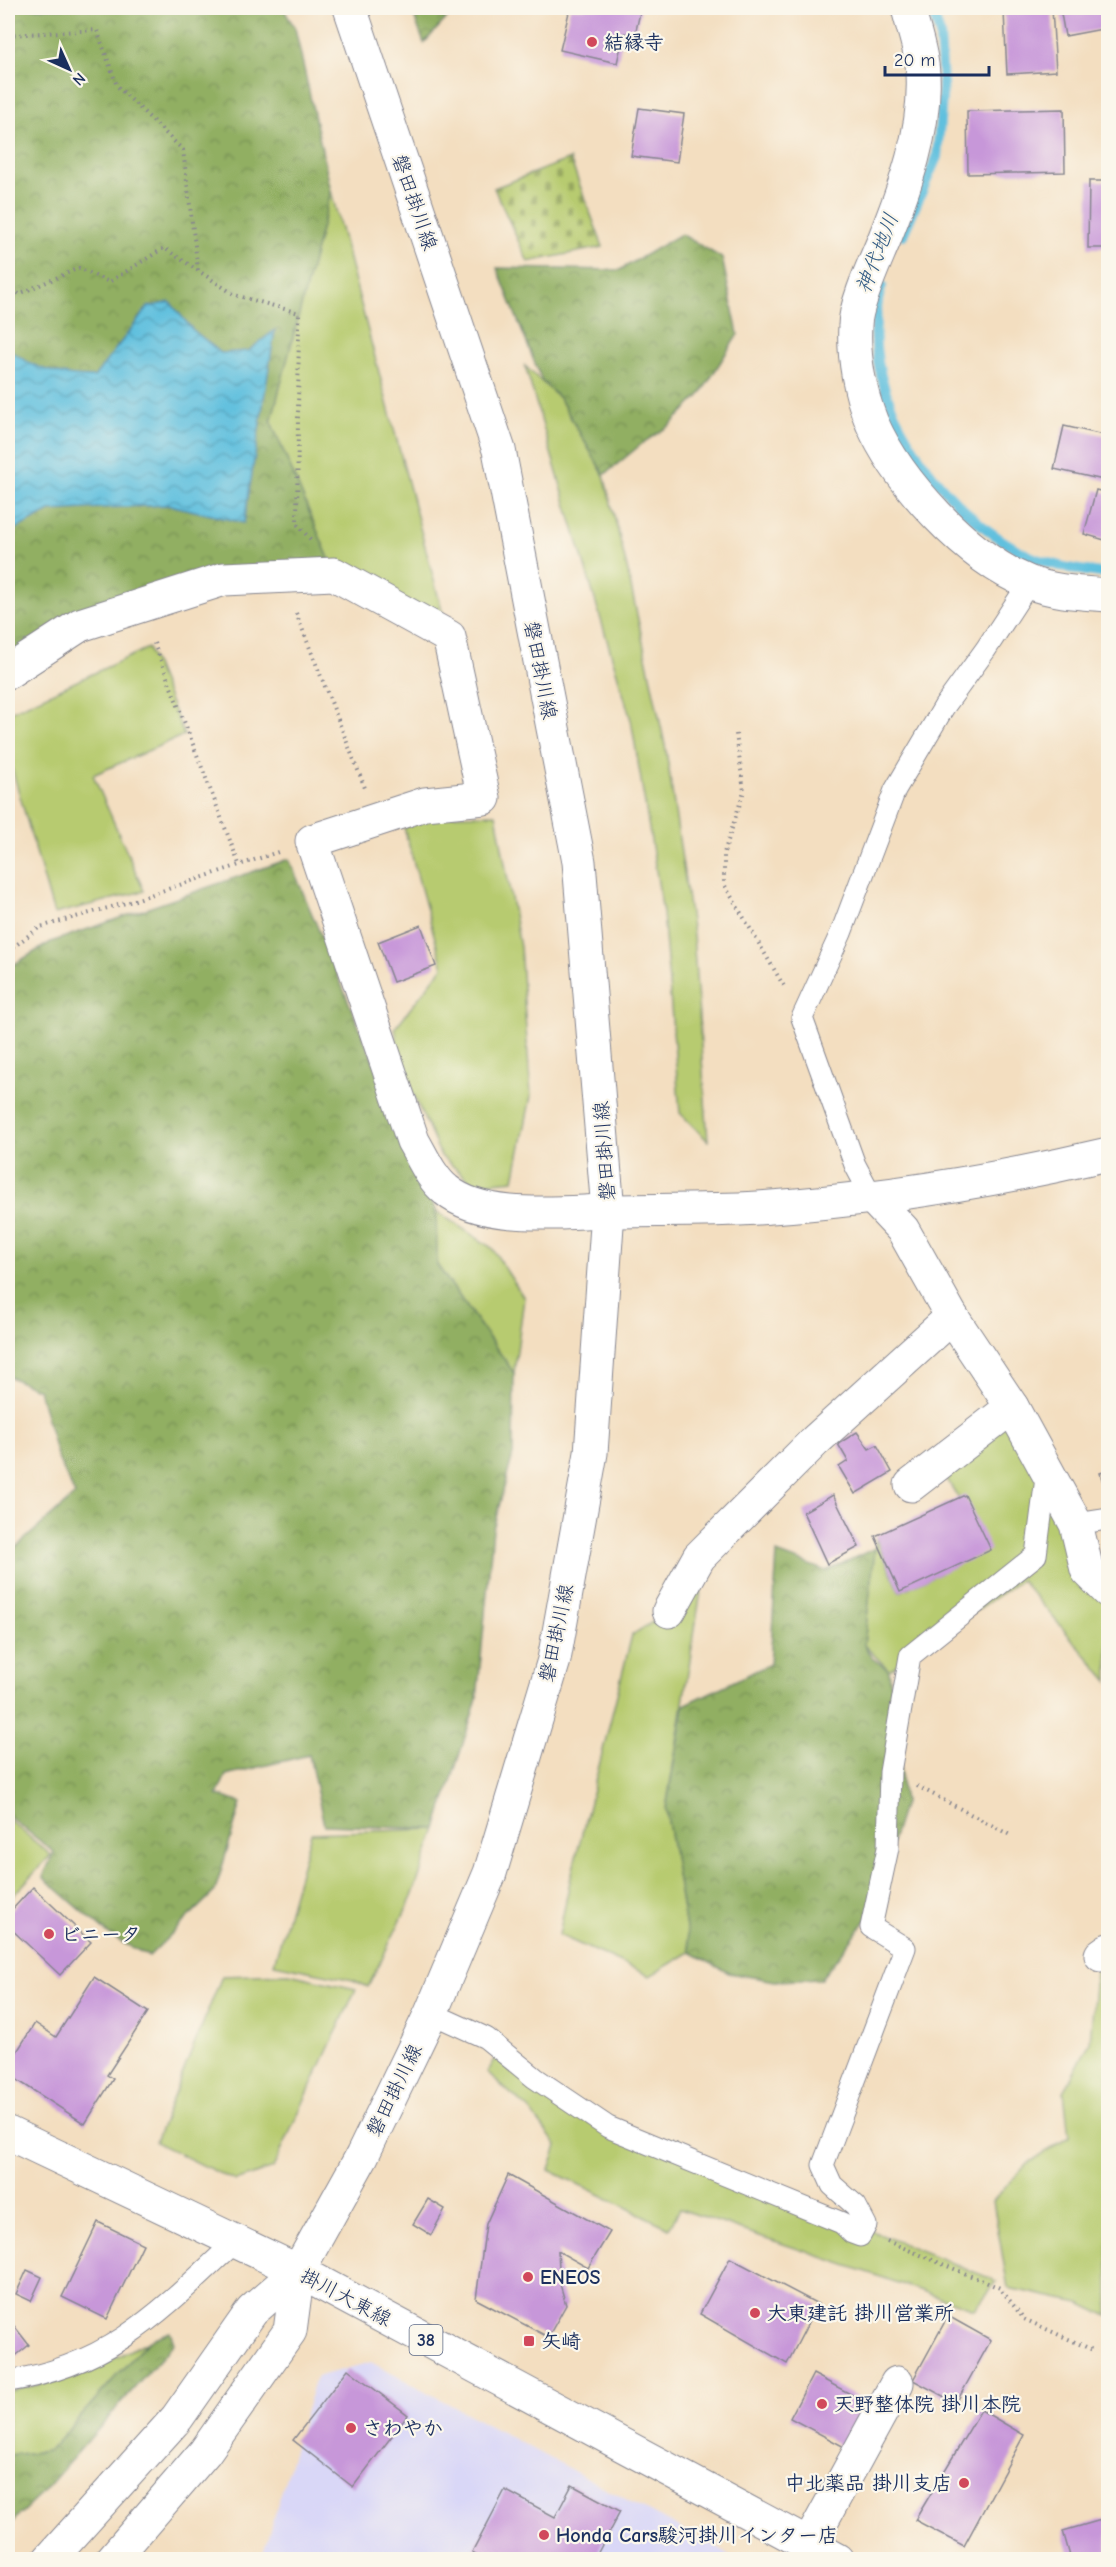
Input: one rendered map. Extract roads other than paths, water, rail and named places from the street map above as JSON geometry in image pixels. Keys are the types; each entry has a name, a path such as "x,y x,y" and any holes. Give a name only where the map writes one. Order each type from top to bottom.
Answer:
{"street":[{"name":"磐田掛川線","path":"298,2271 363,2156 431,2013 490,1873 554,1660 591,1453 608,1211 579,862 498,450 350,8"},
{"path":"908,8 923,72 922,121 902,194 854,323 857,370 872,423 904,478 987,561 1029,583 1069,592 1108,595"},
{"path":"8,672 80,625 224,579 334,574 449,638 484,798 425,804 312,841 413,1141 435,1179 447,1192 465,1201 505,1211 757,1208 872,1197 1054,1167 1108,1154"},
{"path":"872,1197 903,1230 952,1317 1012,1407 1077,1524 1088,1570 1108,1591"},
{"path":"669,1611 699,1557 815,1441 952,1317"},
{"path":"911,1485 1012,1407"},
{"name":"掛川大東線","path":"8,2133 298,2271 837,2559"},
{"path":"49,2559 177,2418 252,2311 298,2271"},
{"path":"112,2559 205,2452 290,2331 298,2271"},
{"path":"809,2544 897,2383"}],"lane":[{"path":"872,1197 855,1165 802,1017 841,933 895,790 944,707 986,649 1029,583"},
{"path":"431,2013 486,2038 535,2078 608,2127 842,2223 852,2233 860,2236 866,2225 856,2206 832,2186 823,2165 905,1948 871,1926 888,1848 890,1772 910,1656 1036,1555 1047,1470"},
{"path":"1077,1524 1108,1519"},
{"path":"8,2381 36,2377 92,2358 151,2320 236,2241"}],"water":[{"path":"170,302 192,329 221,353 248,351 275,330 244,523 170,505 50,511 8,533 8,348 27,361 48,370 94,377 148,307"}],"waterway":[{"name":"神代地川","path":"903,235 937,157 943,85 940,34 931,8"},
{"name":"神代地川","path":"882,286 878,299 876,322 877,356 886,392 901,426 921,460 945,491 973,518 1002,540 1032,557 1079,570 1108,574"}],"place":[{"name":"結縁寺","path":"592,42"},
{"name":"ビニータ","path":"49,1934"},
{"name":"ENEOS","path":"528,2277"},
{"name":"大東建託 掛川営業所","path":"755,2313"},
{"name":"矢崎","path":"529,2341"},
{"name":"天野整体院 掛川本院","path":"822,2404"},
{"name":"さわやか","path":"351,2428"},
{"name":"中北薬品 掛川支店","path":"964,2483"},
{"name":"Honda Cars駿河掛川インター店","path":"544,2535"}]}
